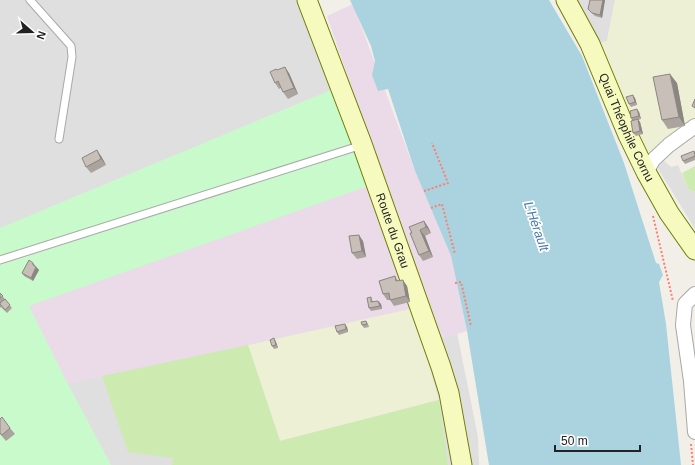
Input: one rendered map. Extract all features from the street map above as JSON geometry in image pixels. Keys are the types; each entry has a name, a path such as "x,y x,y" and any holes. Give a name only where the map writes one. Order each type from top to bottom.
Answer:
{"street":[{"name":"Route du Grau","path":"308,0 362,144 441,367 449,393 462,465"},
{"name":"Quai Théophile Cornu","path":"566,0 590,44 628,135 646,172 669,213 695,250"},
{"path":"646,172 653,160 669,145 695,126"},
{"path":"695,294 685,304 683,325 691,381 695,432"}],"lane":[{"path":"30,0 71,46 72,57 59,139"},
{"path":"0,260 362,144"}],"path":[{"path":"424,191 448,183 432,143"},
{"path":"431,208 442,204 456,254"},
{"path":"455,283 461,282 470,326"}],"shaded area":[{"path":"0,0 296,0 349,137 390,237 445,273 478,437 479,465 0,465"},
{"path":"575,0 615,0 607,41 600,43"},
{"path":"353,4 415,171 451,256 467,331 423,344 410,309 68,384 29,306 368,186 382,177 327,16"},
{"path":"664,161 671,167 678,165 688,189 695,192 695,229 657,167"}],"green space":[{"path":"615,0 695,0 695,121 663,139 651,155 637,136 600,43 607,41"},
{"path":"331,90 368,186 29,306 111,465 0,465 0,228"},
{"path":"695,166 695,192 688,189 682,173"},
{"path":"410,309 423,344 439,400 280,441 248,345"},
{"path":"248,345 280,441 439,400 448,465 172,465 173,458 128,452 102,376"}],"water":[{"name":"L'Hérault","path":"350,0 549,0 582,56 624,163 656,263 659,264 663,275 659,282 666,324 681,465 489,465 467,331 451,256 415,171 388,89 378,91 372,75 375,61 371,46"}],"building":[{"path":"590,0 603,0 600,15 592,13 588,9"},
{"path":"285,67 294,88 283,92 278,81 275,83 270,72"},
{"path":"670,74 679,117 662,120 653,77"},
{"path":"633,95 635,102 629,104 626,97"},
{"path":"695,99 695,108 692,106"},
{"path":"637,109 639,116 631,118 630,111"},
{"path":"638,119 640,131 633,133 631,121"},
{"path":"97,150 101,159 86,167 82,158"},
{"path":"694,151 695,156 683,161 681,156"},
{"path":"424,221 426,227 420,230 429,251 419,255 409,227"},
{"path":"359,235 362,251 352,253 349,236"},
{"path":"29,260 36,267 31,278 22,273"},
{"path":"395,276 396,281 403,280 406,296 390,300 389,293 383,294 379,281"},
{"path":"371,297 371,302 378,301 380,306 369,308 367,298"},
{"path":"5,299 10,305 5,310 0,303"},
{"path":"366,321 367,324 362,325 361,322"},
{"path":"345,324 346,329 337,332 335,326"},
{"path":"274,338 276,345 272,346 270,340"},
{"path":"2,417 10,428 2,435 0,433 0,419"}]}
